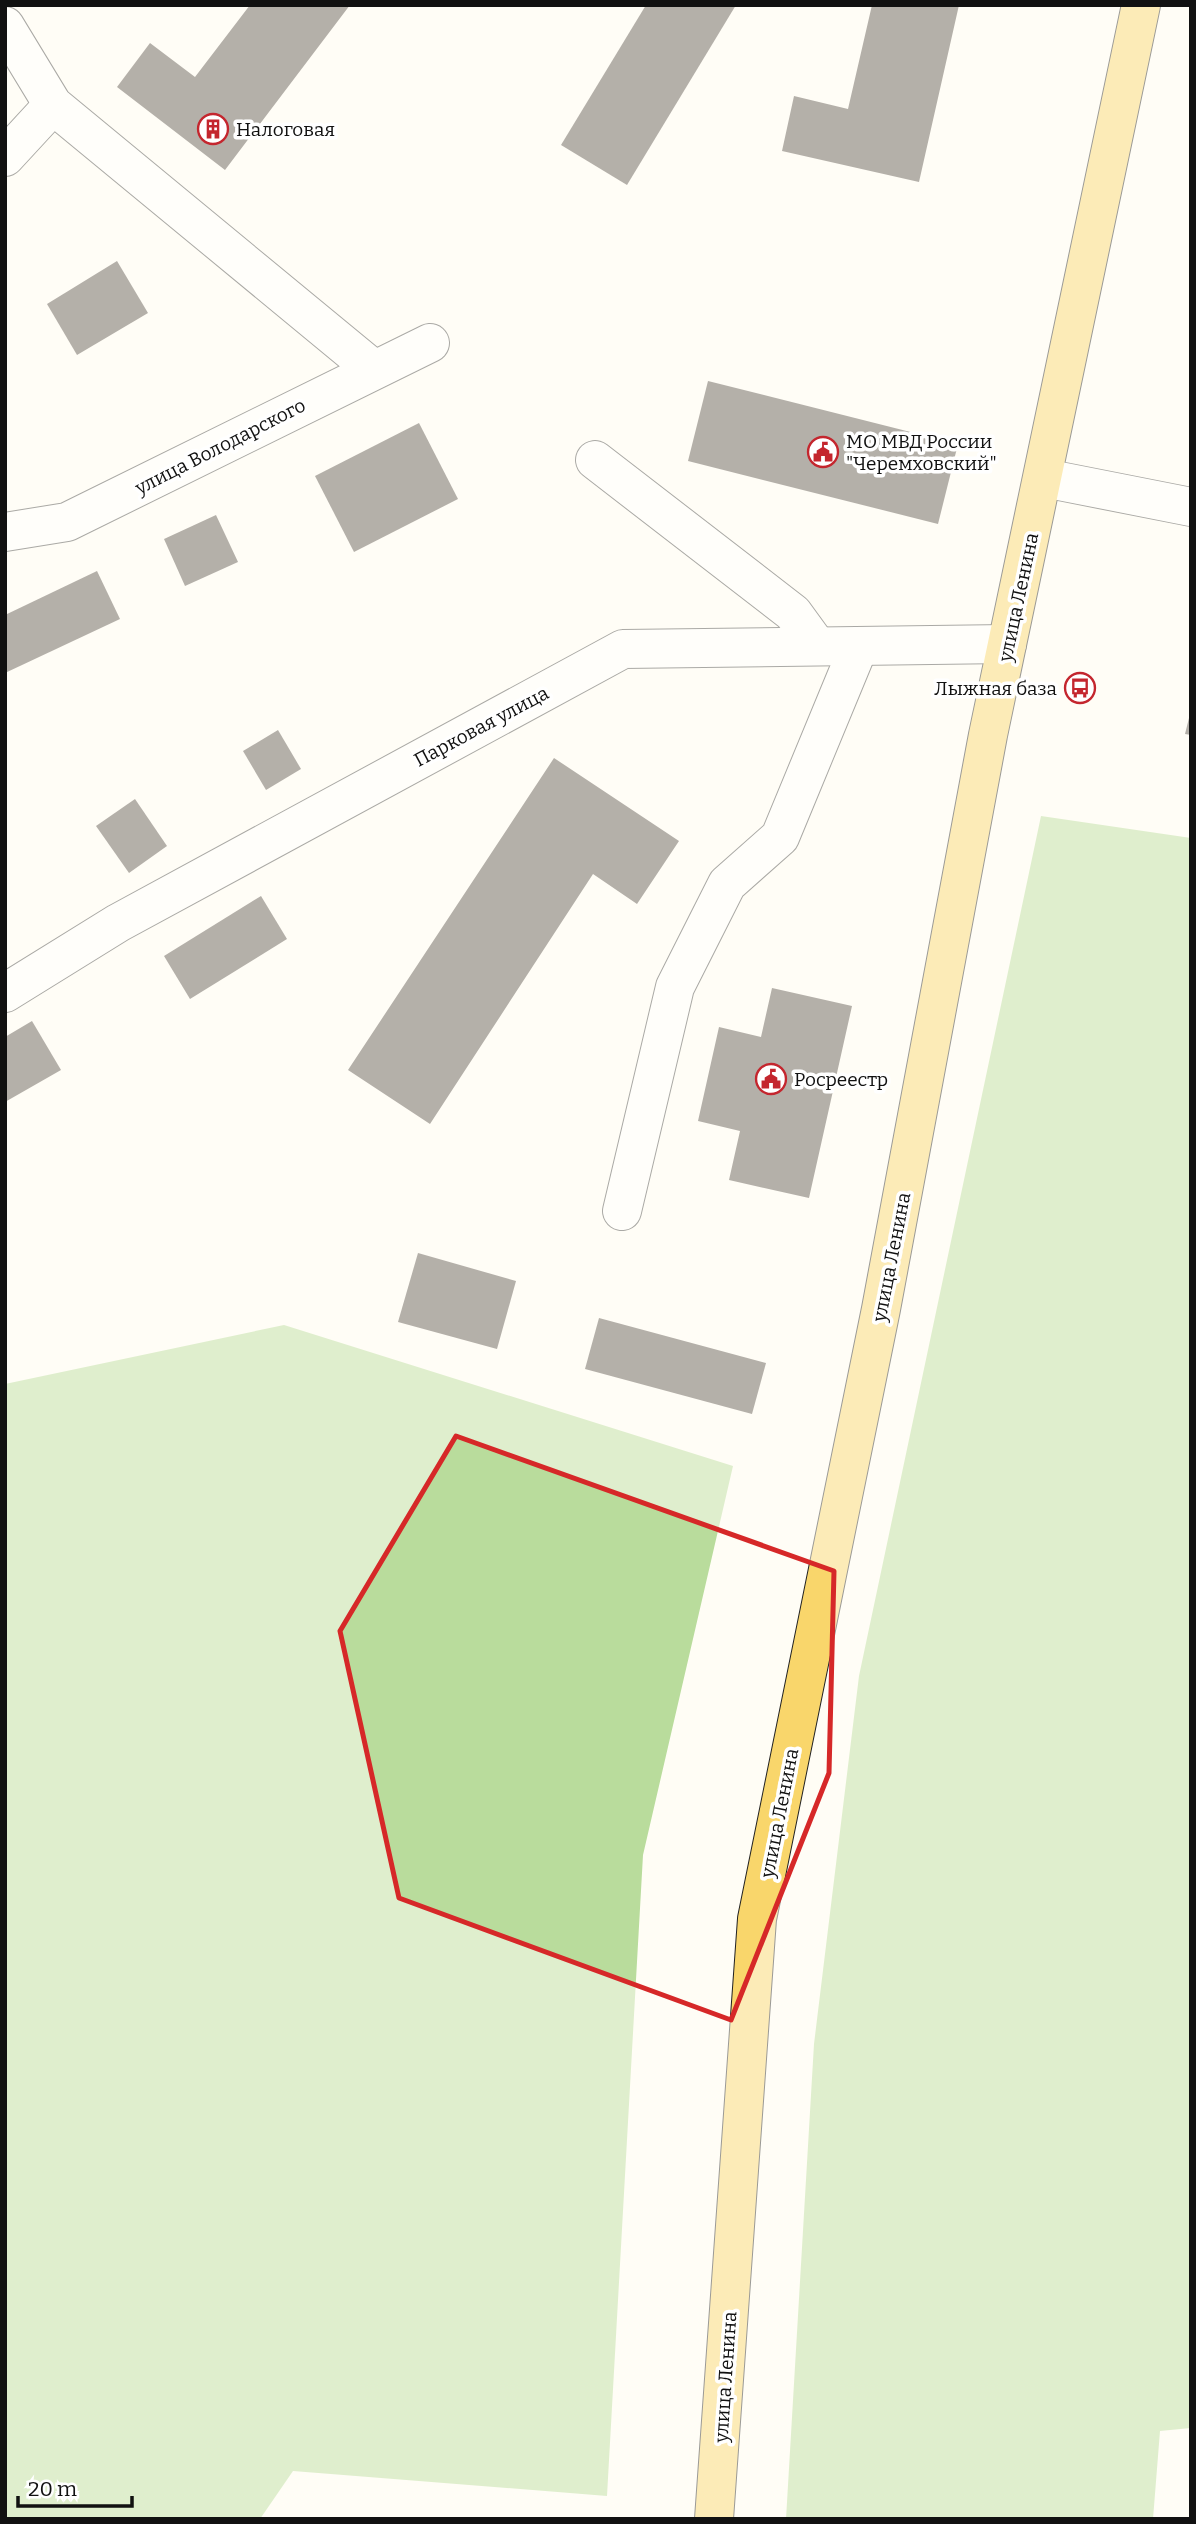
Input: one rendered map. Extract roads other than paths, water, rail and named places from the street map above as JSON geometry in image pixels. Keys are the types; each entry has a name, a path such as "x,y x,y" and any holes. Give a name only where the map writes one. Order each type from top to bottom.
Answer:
{"main road":[{"name":"улица Ленина","path":"715,2519 758,1919 881,1309 1007,644 1044,478 1141,5"}],"street":[{"path":"5,17 15,5"},
{"path":"5,26 53,105 373,369"},
{"path":"5,157 53,105"},
{"name":"улица Володарского","path":"5,532 67,522 430,343"},
{"path":"595,460 793,613 817,646"},
{"path":"1044,478 1191,507"},
{"name":"Парковая улица","path":"5,993 118,923 624,649 1007,644"},
{"path":"622,1211 675,987 727,884 780,837 859,646"}],"place":[{"name":"Налоговая","path":"213,129"},
{"name":"МО МВД России \"Черемховский\"","path":"823,452"},
{"name":"Лыжная база","path":"1080,688"},
{"name":"Росреестр","path":"771,1079"}]}
